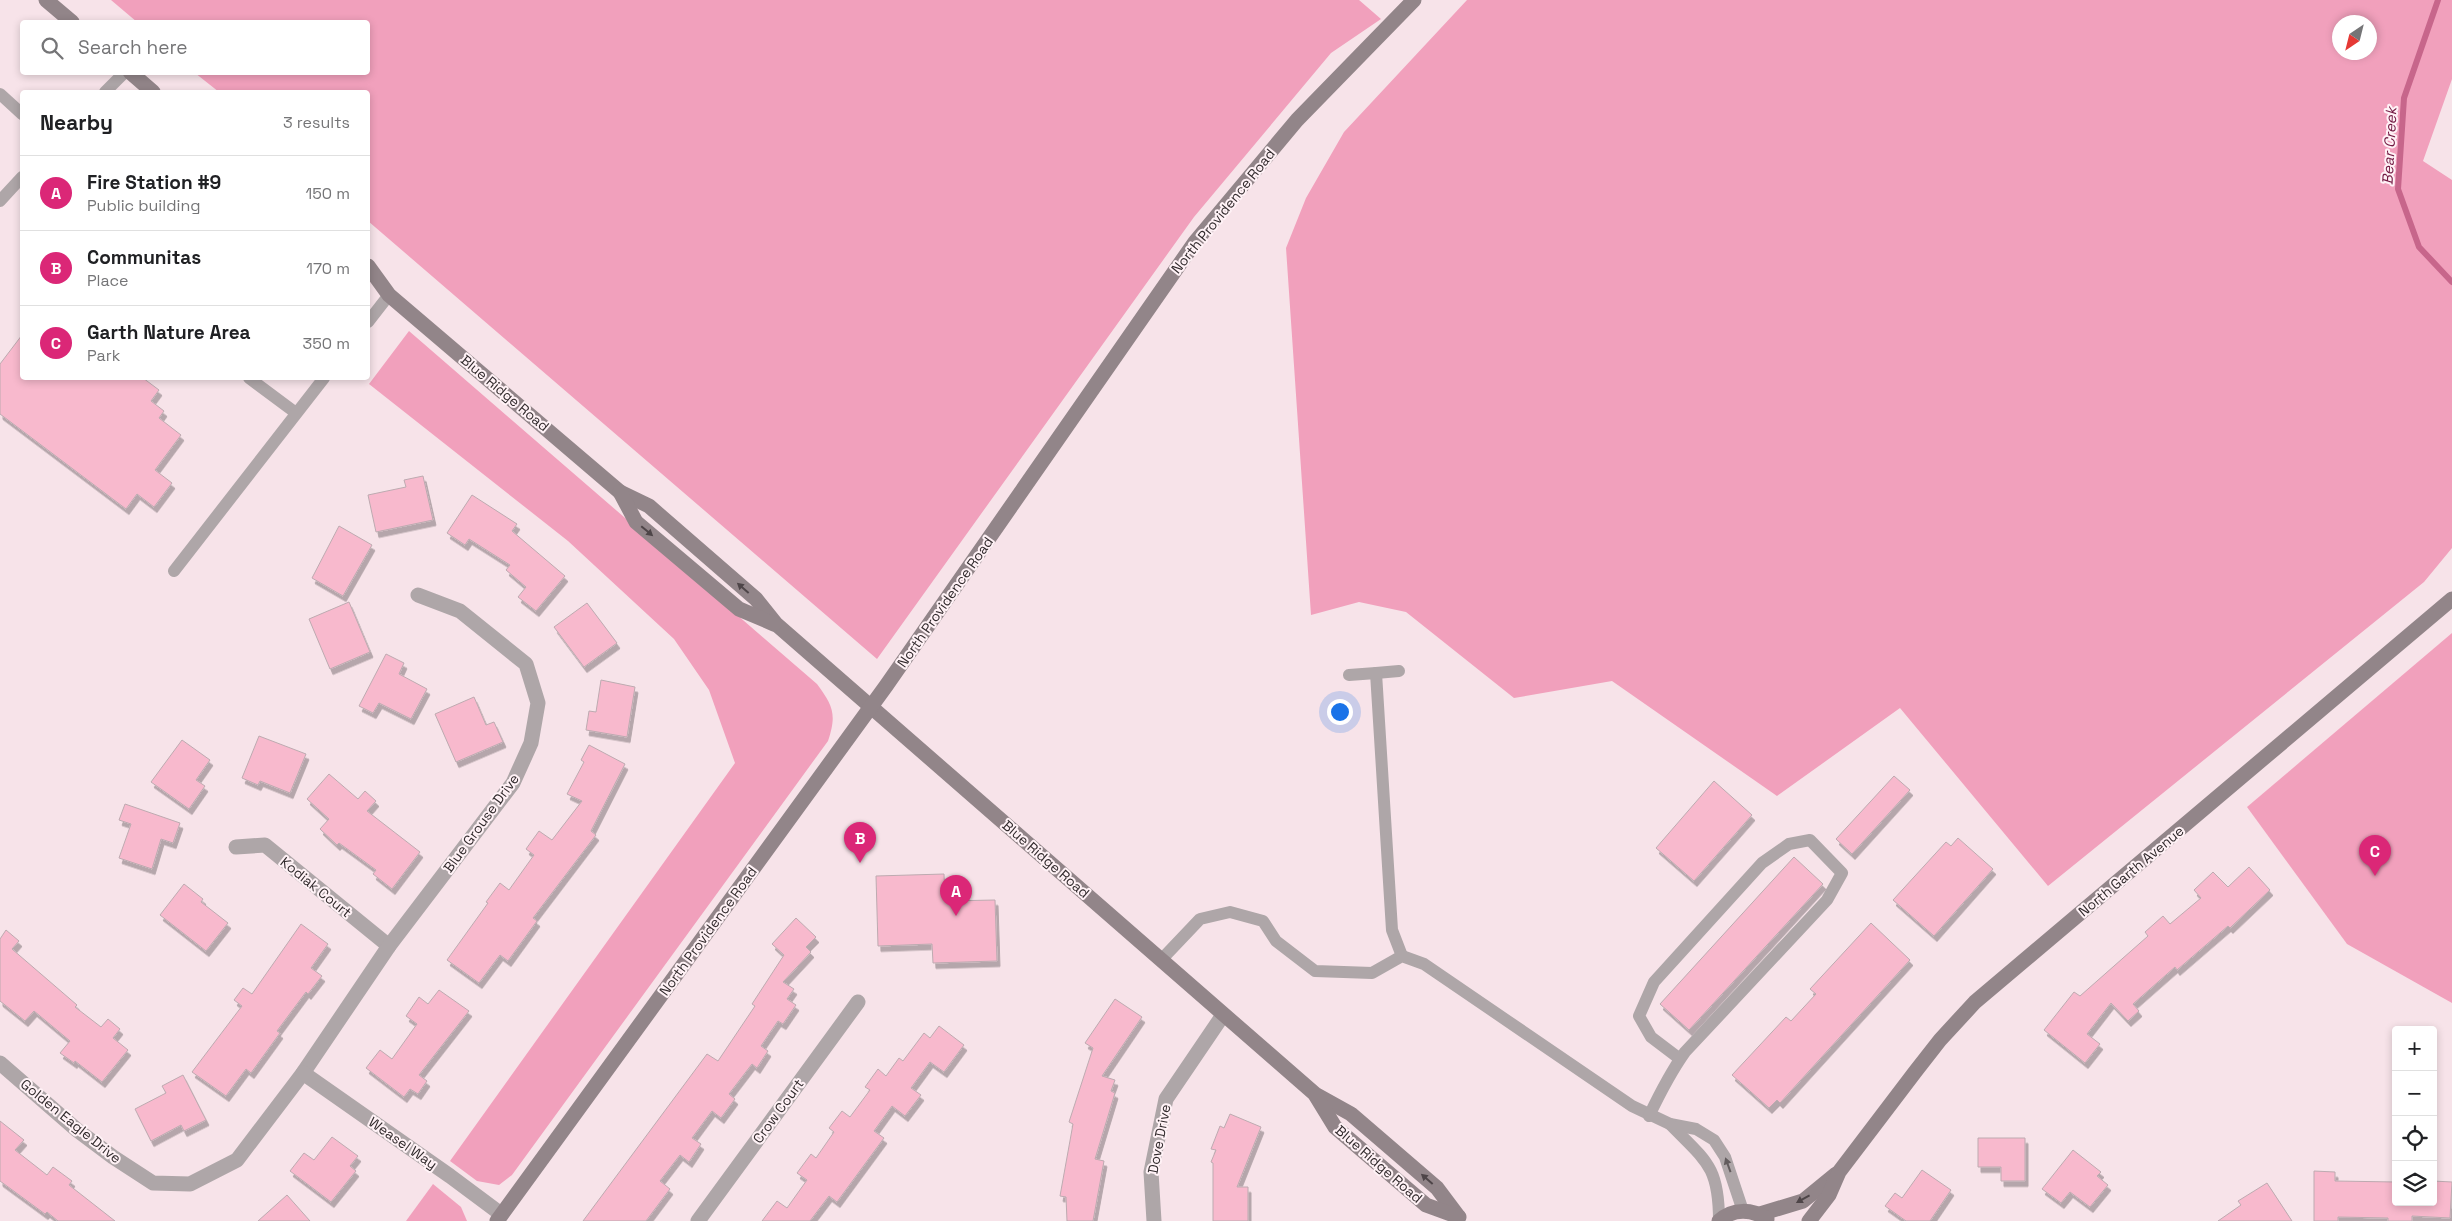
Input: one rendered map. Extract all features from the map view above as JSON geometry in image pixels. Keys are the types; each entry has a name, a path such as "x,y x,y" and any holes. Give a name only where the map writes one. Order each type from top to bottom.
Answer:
{"street":[{"path":"46,0 70,20"},
{"name":"North Providence Road","path":"499,1218 871,707 1195,242 1298,120 1414,0"},
{"path":"133,75 151,90"},
{"name":"Blue Ridge Road","path":"370,269 389,295 620,492 649,506 756,599 776,624 1223,1015 1315,1094 1358,1120 1438,1188 1461,1219"},
{"name":"Blue Ridge Road","path":"370,286 389,295"},
{"name":"Blue Ridge Road","path":"620,492 636,522 739,609 776,624"},
{"name":"Blue Grouse Drive","path":"303,1073 389,946 513,783 532,742 538,703 526,664 460,611 418,595"},
{"name":"North Garth Avenue","path":"1765,1218 1803,1201 1839,1172 1940,1040 1976,1002 2452,598"},
{"name":"Kodiak Court","path":"236,847 265,845 389,946"},
{"name":"Crow Court","path":"702,1219 858,1002"},
{"name":"Dove Drive","path":"1154,1221 1151,1172 1166,1099 1223,1015"},
{"name":"Golden Eagle Drive","path":"0,1063 77,1130 113,1157 153,1182 190,1184 237,1160 303,1073"},
{"name":"Weasel Way","path":"303,1073 450,1176 499,1218"},
{"name":"North Garth Avenue","path":"1809,1221 1829,1195 1839,1172"},
{"path":"1719,1221 1734,1212 1743,1212 1765,1218"}],"lane":[{"path":"107,90 121,75"},
{"path":"0,94 20,112"},
{"path":"0,201 20,178"},
{"path":"370,319 389,295"},
{"path":"252,380 296,413"},
{"path":"174,570 322,380"},
{"path":"1349,676 1398,671"},
{"path":"1376,673 1392,930 1402,956 1424,964 1649,1116 1670,1124 1696,1129 1714,1140 1725,1157 1743,1212"},
{"path":"1649,1116 1665,1080 1680,1059 1827,900 1842,873 1810,840 1788,844 1762,863 1654,982 1639,1016 1651,1037 1680,1059"},
{"path":"1162,960 1200,919 1230,912 1263,921 1276,941 1316,971 1372,973 1402,956"},
{"path":"1670,1124 1712,1169 1719,1192 1719,1221"}],"shaded area":[{"path":"111,0 1359,0 1381,19 1331,53 1194,217 877,659 370,223 370,90 216,90 198,75 370,75 370,20 135,20"},
{"path":"1467,0 2452,0 2452,79 2423,161 2452,180 2452,548 2424,582 2048,886 1900,708 1777,796 1612,681 1514,698 1406,612 1359,602 1311,615 1286,248 1306,198 1344,132"},
{"path":"409,331 817,684 827,698 833,717 828,741 512,1175 499,1185 477,1181 450,1161 735,763 709,690 674,639 568,541 369,384"},
{"path":"2452,633 2452,1003 2347,944 2247,807"},
{"path":"433,1184 461,1207 467,1221 406,1221"}],"building":[{"path":"20,338 20,380 146,380 159,390 151,401 164,411 159,418 181,435 155,470 172,483 154,507 137,494 126,509 0,414 0,364"},
{"path":"423,476 433,520 376,532 368,495 406,487 404,480"},
{"path":"472,495 517,524 512,531 565,576 536,611 518,597 526,587 506,570 510,565 469,539 465,545 447,533"},
{"path":"339,526 372,545 343,596 312,578"},
{"path":"349,602 370,652 330,669 309,619"},
{"path":"587,603 617,643 584,667 554,627"},
{"path":"386,654 404,663 399,674 427,689 411,719 379,703 373,713 359,706"},
{"path":"601,680 635,687 627,737 586,730 589,711 596,712"},
{"path":"474,697 486,725 494,722 503,742 456,762 435,714"},
{"path":"259,736 306,754 290,793 260,781 258,785 242,778"},
{"path":"182,740 210,760 196,780 205,786 189,809 151,782"},
{"path":"589,745 625,764 591,831 596,835 533,918 537,921 508,961 500,955 479,983 447,960 500,883 509,890 534,855 526,849 539,831 552,840 582,801 567,794 584,762 581,760"},
{"path":"329,774 358,799 365,791 376,801 367,811 420,852 392,889 373,874 376,870 339,843 337,845 320,829 329,819 307,799"},
{"path":"1894,776 1910,790 1852,854 1836,839"},
{"path":"1714,781 1752,815 1694,881 1656,848"},
{"path":"125,804 180,823 173,843 161,839 152,869 119,858 131,824 119,820"},
{"path":"1958,838 1993,869 1934,936 1893,900 1946,842 1951,846"},
{"path":"1794,857 1823,884 1689,1030 1660,1004"},
{"path":"2249,867 2270,890 2230,928 2228,926 2177,970 2175,967 2133,1004 2139,1011 2128,1021 2111,1003 2087,1034 2100,1044 2085,1063 2044,1030 2074,992 2080,996 2148,936 2145,932 2163,916 2170,924 2201,898 2194,890 2213,872 2228,887"},
{"path":"944,874 945,901 995,900 997,961 933,963 932,944 878,946 876,876"},
{"path":"184,884 203,899 201,902 228,923 206,951 160,915"},
{"path":"796,918 816,937 806,947 811,952 783,982 794,989 787,999 796,1005 783,1024 778,1021 761,1046 768,1051 757,1068 752,1064 729,1094 735,1099 721,1118 712,1111 692,1138 701,1144 689,1162 680,1155 660,1181 670,1189 646,1221 583,1221 707,1054 718,1061 755,1006 752,1004 784,955 772,944"},
{"path":"1871,923 1910,960 1780,1103 1777,1100 1769,1108 1732,1075 1786,1017 1791,1021 1816,994 1810,989"},
{"path":"301,924 328,944 311,968 322,976 308,994 306,992 277,1031 280,1033 251,1073 246,1069 226,1096 192,1072 242,1006 234,1000 243,988 252,994"},
{"path":"6,930 19,941 12,949 77,1005 75,1007 101,1027 108,1019 120,1029 113,1038 128,1050 102,1082 75,1061 74,1063 60,1053 70,1041 34,1011 25,1021 0,1001 0,939"},
{"path":"439,990 469,1011 419,1075 427,1081 418,1094 410,1089 404,1097 366,1068 380,1050 392,1059 417,1024 406,1016 419,997 428,1004"},
{"path":"1115,999 1142,1017 1102,1076 1115,1080 1111,1091 1115,1093 1095,1159 1104,1161 1093,1221 1067,1221 1066,1197 1060,1196 1073,1124 1069,1122 1093,1048 1085,1043"},
{"path":"939,1026 964,1045 944,1072 930,1062 911,1088 921,1095 905,1116 892,1106 874,1131 884,1138 837,1202 829,1196 810,1221 762,1221 777,1201 787,1208 807,1180 797,1173 811,1154 816,1158 834,1132 829,1128 842,1111 850,1117 870,1090 865,1087 878,1069 886,1076 899,1058 903,1061 924,1033 930,1038"},
{"path":"183,1075 206,1120 184,1131 181,1125 151,1141 135,1109 166,1093 162,1086"},
{"path":"1230,1114 1261,1127 1237,1187 1248,1187 1248,1221 1213,1221 1213,1163 1211,1162 1216,1150 1211,1149 1220,1126 1224,1128"},
{"path":"0,1121 24,1140 15,1150 47,1175 53,1167 72,1181 69,1185 115,1221 58,1221 47,1212 45,1214 0,1181"},
{"path":"332,1137 358,1156 350,1166 356,1171 331,1202 290,1171 304,1153 314,1160"},
{"path":"1978,1138 2025,1138 2025,1181 2001,1181 2001,1167 1978,1167"},
{"path":"2073,1150 2101,1172 2097,1176 2108,1185 2090,1207 2070,1192 2061,1203 2042,1189"},
{"path":"1922,1170 1951,1190 1930,1221 1906,1221 1885,1206 1895,1193 1902,1198"},
{"path":"2314,1171 2335,1172 2335,1181 2392,1182 2392,1206 2437,1206 2437,1181 2452,1182 2450,1218 2412,1216 2412,1221 2388,1221 2388,1218 2338,1217 2338,1221 2314,1221"},
{"path":"2267,1183 2292,1221 2218,1221 2241,1205 2238,1201"},
{"path":"287,1195 310,1221 258,1221"}],"waterway":[{"name":"Bear Creek","path":"2438,0 2404,98 2398,189 2419,247 2452,282"}],"place":[{"name":"Communitas","path":"860,863"},
{"name":"Garth Nature Area","path":"2375,876"},
{"name":"Fire Station #9","path":"956,916"}]}
